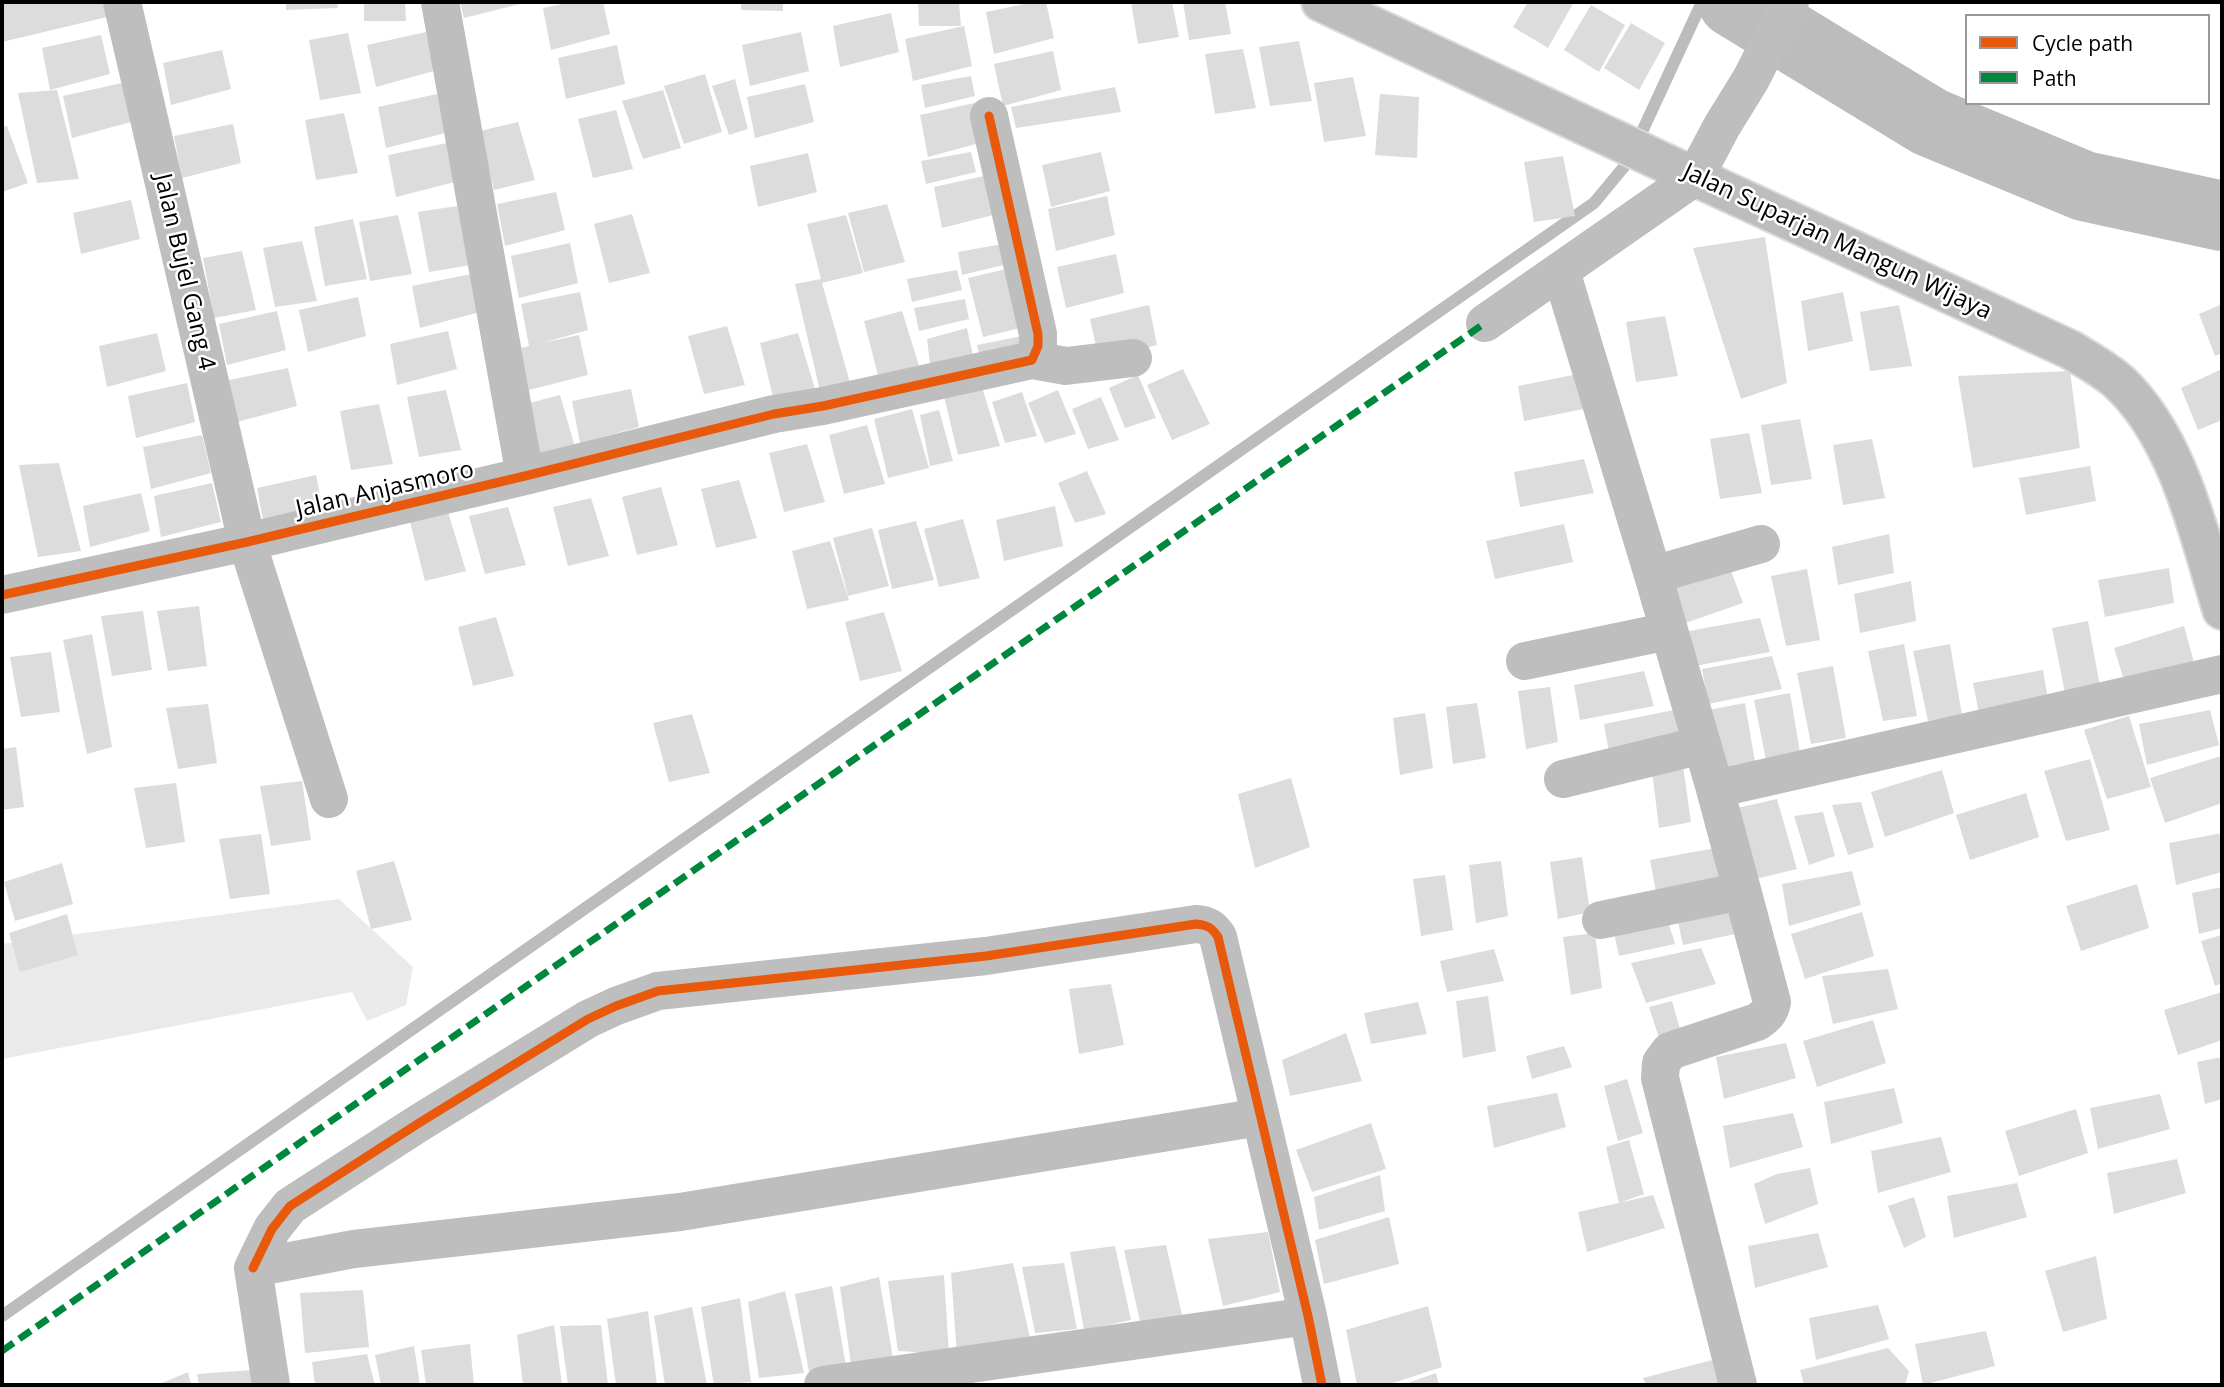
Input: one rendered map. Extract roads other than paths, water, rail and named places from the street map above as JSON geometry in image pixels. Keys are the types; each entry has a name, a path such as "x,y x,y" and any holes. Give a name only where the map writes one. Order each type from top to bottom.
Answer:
{"highway":[{"name":"Jalan Suparjan Mangun Wijaya","path":"1321,2 2071,350 2118,382 2138,403 2158,432 2186,495 2222,610"}],"street":[{"name":"Jalan Bujel Gang 4","path":"122,2 247,542 328,799"},
{"path":"440,2 525,476"},
{"path":"1485,323 1695,177 1751,79 1790,2"},
{"path":"989,116 1038,334 1038,346 1032,360 1066,366 1133,358"},
{"path":"1561,271 1715,789 1772,1002 1764,1017 1757,1022 1670,1051 1664,1057 1660,1070 1663,1092 1738,1385"},
{"name":"Jalan Anjasmoro","path":"2,595 247,542 774,414 1032,360"},
{"path":"1653,575 1761,544"},
{"path":"1525,662 1669,631"},
{"path":"1715,789 2222,674"},
{"path":"1563,779 1702,745"},
{"path":"1601,920 1742,891"},
{"path":"271,1385 253,1268 272,1229 289,1206 588,1019 658,991 986,956 1196,924 1207,925 1218,937 1322,1385"},
{"path":"253,1268 355,1249 680,1212 1260,1117"},
{"path":"823,1385 1308,1316"}],"waterway":[{"path":"2,1316 1594,203 1628,162 1702,2"},
{"path":"1733,2 1930,122 2084,186 2222,216"}]}
